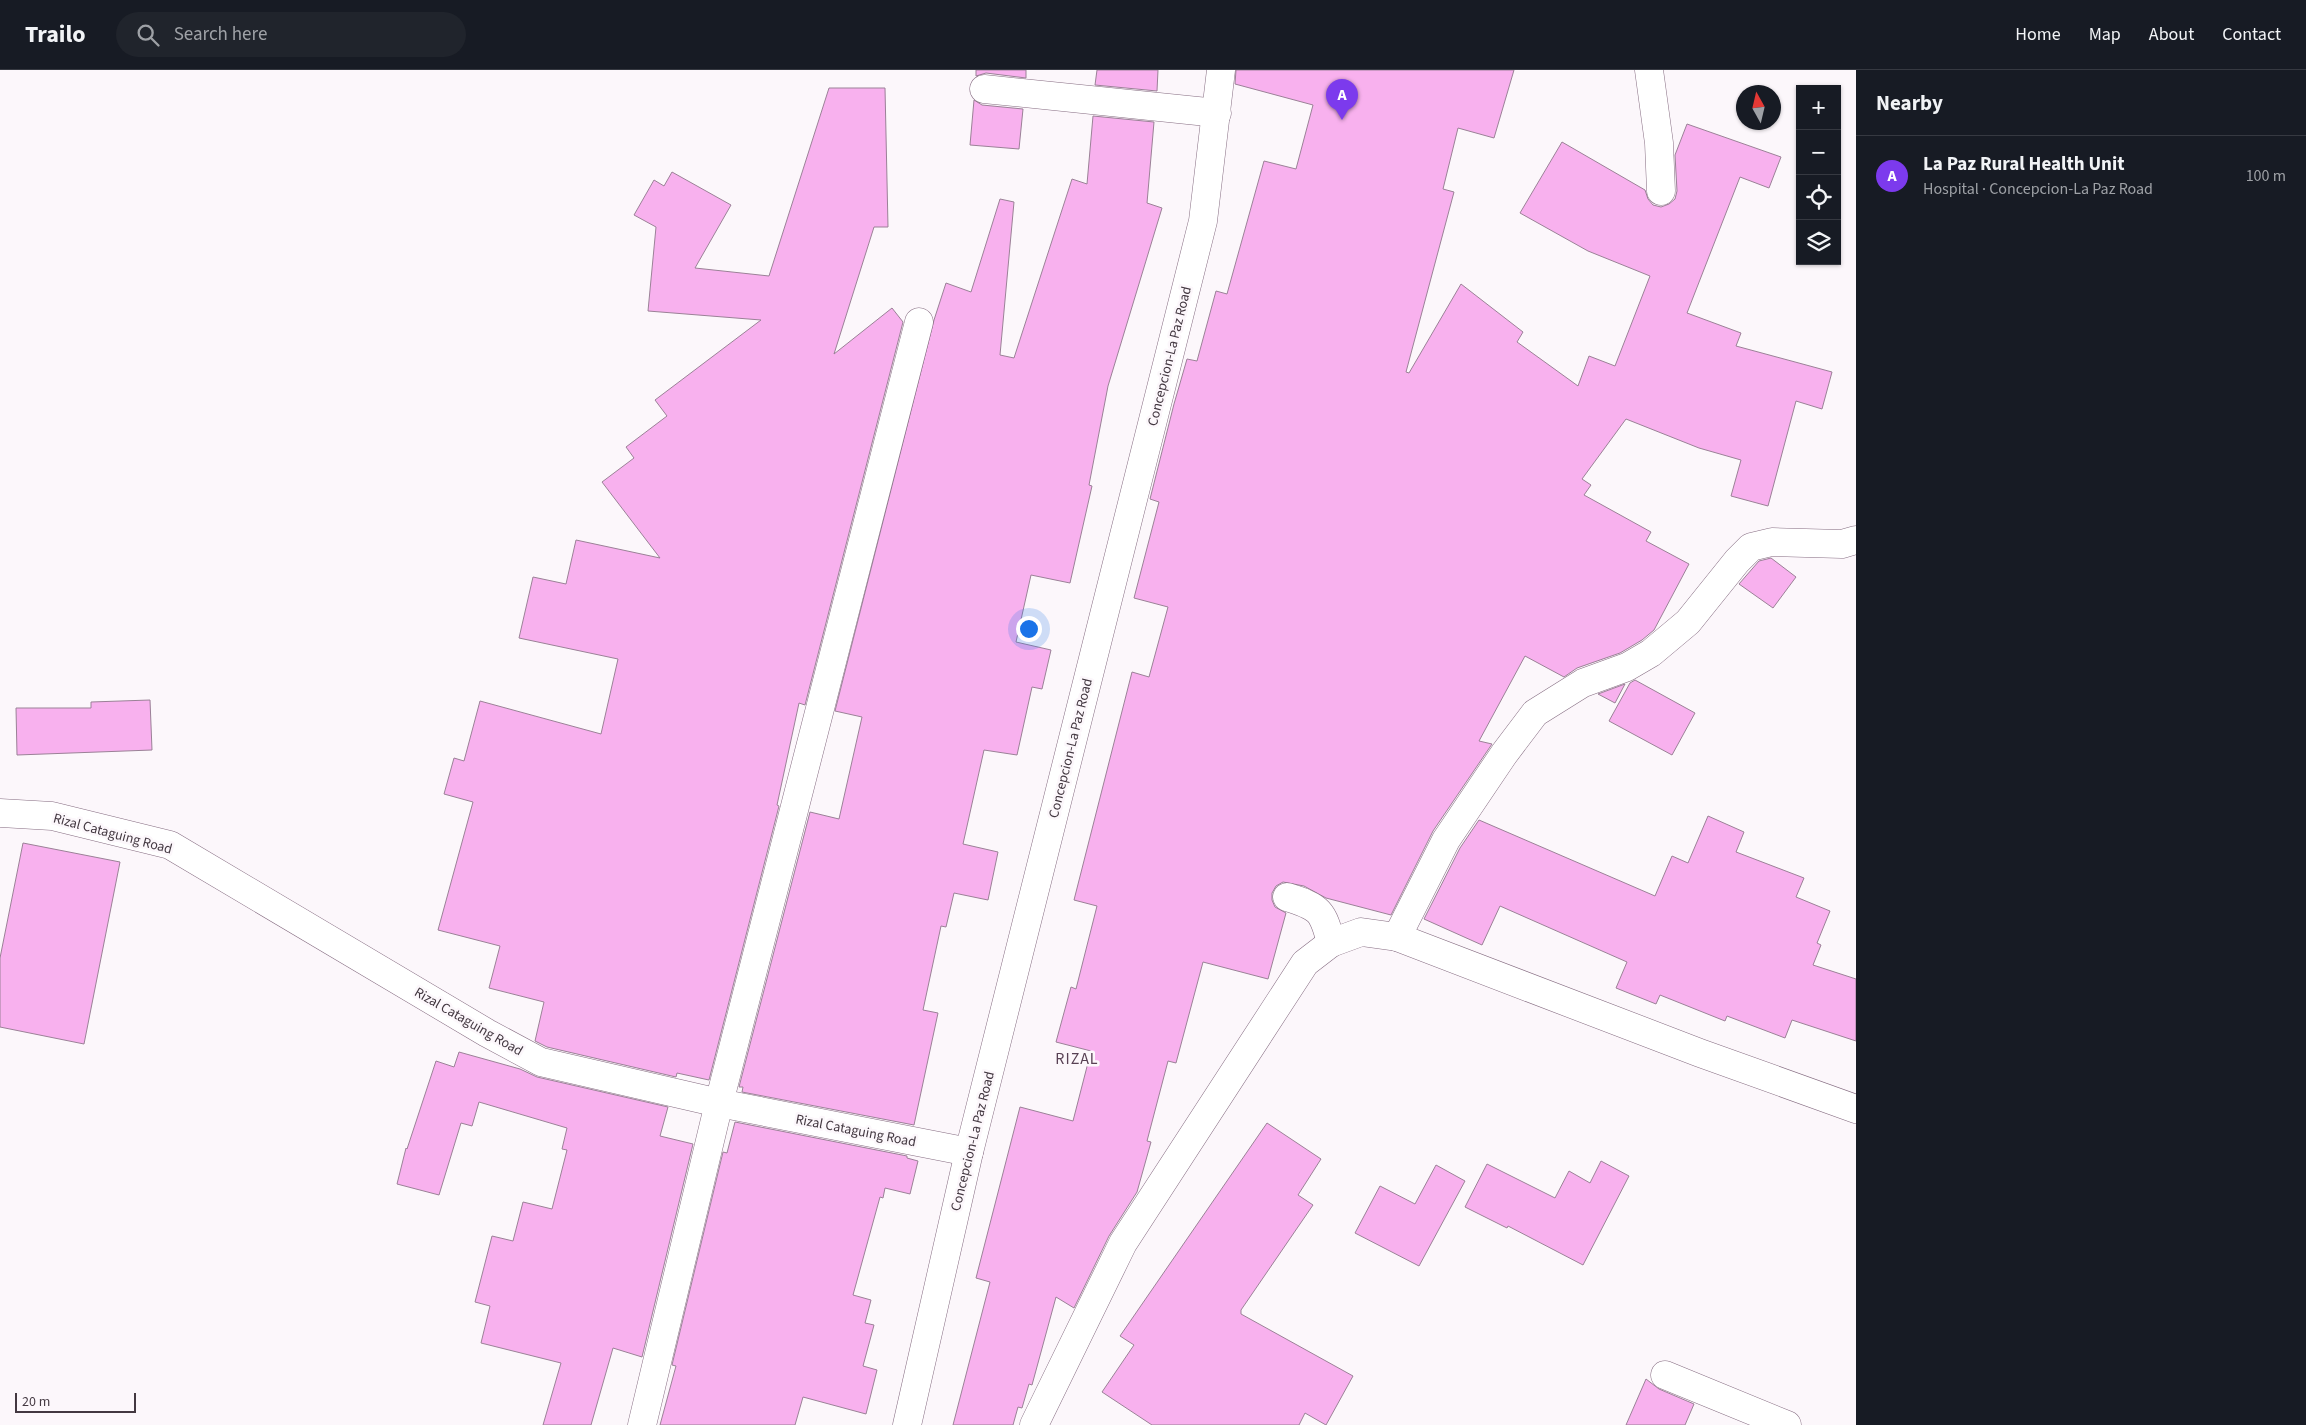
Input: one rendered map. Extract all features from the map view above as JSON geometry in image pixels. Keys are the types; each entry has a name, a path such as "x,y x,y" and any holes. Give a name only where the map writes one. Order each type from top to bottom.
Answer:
{"street":[{"name":"Concepcion-La Paz Road","path":"907,1425 969,1152 1203,221 1221,70"},
{"path":"1649,70 1659,143 1661,191"},
{"path":"984,89 1217,113"},
{"path":"642,1425 719,1103 919,322"},
{"path":"1396,937 1446,840 1504,754 1535,713 1583,683 1627,667 1651,653 1688,622 1736,561 1751,547 1772,542 1842,544 1856,540"},
{"name":"Rizal Cataguing Road","path":"0,813 52,816 170,845 486,1034 542,1062 719,1103 969,1152"},
{"path":"1287,897 1310,904 1325,918 1331,943"},
{"path":"1034,1425 1123,1243 1304,963 1331,943 1362,932 1396,937 1700,1053 1856,1110"},
{"path":"1665,1375 1787,1425"}],"building":[{"path":"976,70 1026,70 1026,78 986,73 976,76"},
{"path":"1097,70 1158,70 1157,91 1095,85"},
{"path":"1236,70 1514,70 1494,138 1458,128 1443,189 1454,192 1406,372 1409,373 1461,284 1523,332 1517,342 1578,386 1589,356 1615,366 1650,276 1588,251 1520,213 1562,142 1645,190 1648,199 1653,205 1661,207 1669,204 1675,199 1677,191 1675,155 1687,124 1781,157 1769,188 1740,177 1687,313 1741,333 1736,346 1832,372 1822,409 1796,401 1768,506 1731,496 1741,460 1699,448 1626,419 1582,479 1591,485 1584,495 1651,532 1646,541 1689,564 1654,630 1642,640 1620,653 1577,668 1564,677 1525,656 1479,741 1492,744 1433,831 1391,915 1326,898 1304,886 1283,882 1276,886 1272,893 1275,907 1286,913 1268,979 1203,962 1176,1063 1168,1061 1147,1141 1151,1142 1137,1192 1109,1236 1074,1308 1056,1297 1032,1385 1029,1384 1022,1408 1018,1407 1013,1425 953,1425 990,1282 976,1278 1020,1107 1073,1121 1091,1051 1056,1042 1071,987 1076,989 1097,906 1074,900 1132,672 1149,677 1168,607 1134,598 1159,502 1150,499 1174,404 1187,359 1197,361 1216,291 1227,294 1264,161 1296,169 1313,105 1235,84"},
{"path":"829,88 885,88 888,227 874,227 834,354 892,308 903,322 805,705 799,703 777,805 779,806 709,1080 677,1073 676,1077 547,1047 535,1041 544,1002 489,988 500,946 438,930 473,802 444,794 454,758 464,761 480,701 601,734 618,659 519,638 533,577 566,584 576,540 660,558 602,482 634,458 626,447 667,416 655,400 761,320 648,311 656,227 634,215 654,180 664,186 672,172 731,205 695,268 769,276"},
{"path":"974,100 982,105 1023,109 1019,149 970,145"},
{"path":"1093,116 1154,122 1147,203 1162,208 1108,386 1089,485 1092,486 1070,583 1031,575 1016,642 1051,650 1042,689 1032,687 1017,755 984,750 963,844 998,852 988,900 954,893 946,927 941,926 923,1010 938,1013 914,1125 742,1092 743,1087 739,1087 810,812 839,819 862,717 835,711 934,320 946,283 971,292 1000,199 1014,202 1000,355 1014,358 1072,179 1087,184"},
{"path":"1771,558 1796,577 1773,608 1739,584 1759,561"},
{"path":"1635,680 1695,713 1672,755 1609,721 1630,683"},
{"path":"1625,684 1615,703 1598,694"},
{"path":"150,700 152,750 17,755 16,708 91,708 91,702"},
{"path":"1708,816 1744,832 1736,852 1804,878 1796,897 1830,911 1817,943 1821,945 1813,965 1856,979 1856,1041 1792,1020 1785,1038 1727,1016 1725,1021 1660,995 1656,1004 1616,988 1627,962 1500,906 1482,945 1424,919 1460,848 1479,820 1655,896 1672,856 1688,863"},
{"path":"23,843 120,862 84,1044 0,1027 0,958"},
{"path":"459,1052 520,1069 537,1077 668,1107 660,1136 693,1144 642,1357 613,1348 591,1425 543,1425 561,1363 481,1343 490,1306 475,1302 492,1236 513,1241 523,1202 552,1209 567,1150 562,1149 567,1128 479,1102 472,1126 461,1123 439,1195 397,1184 406,1148 436,1061 454,1067"},
{"path":"735,1122 907,1156 907,1158 918,1161 910,1194 885,1188 883,1198 880,1197 853,1295 871,1300 865,1323 874,1325 863,1366 877,1370 866,1414 803,1397 795,1425 660,1425 676,1366 672,1365 723,1152 727,1153"},
{"path":"1267,1123 1321,1159 1298,1195 1313,1205 1241,1310 1241,1314 1353,1376 1326,1425 1305,1413 1299,1425 1152,1425 1102,1392 1134,1345 1120,1336"},
{"path":"1601,1161 1629,1176 1583,1265 1508,1226 1507,1228 1465,1207 1487,1164 1555,1198 1569,1171 1590,1183"},
{"path":"1436,1165 1465,1181 1419,1266 1355,1233 1380,1186 1415,1204"},
{"path":"1646,1379 1659,1389 1694,1404 1685,1425 1626,1425"}],"place":[{"name":"La Paz Rural Health Unit","path":"1342,120"}],"district":[{"name":"RIZAL","path":"1077,1058"}]}
